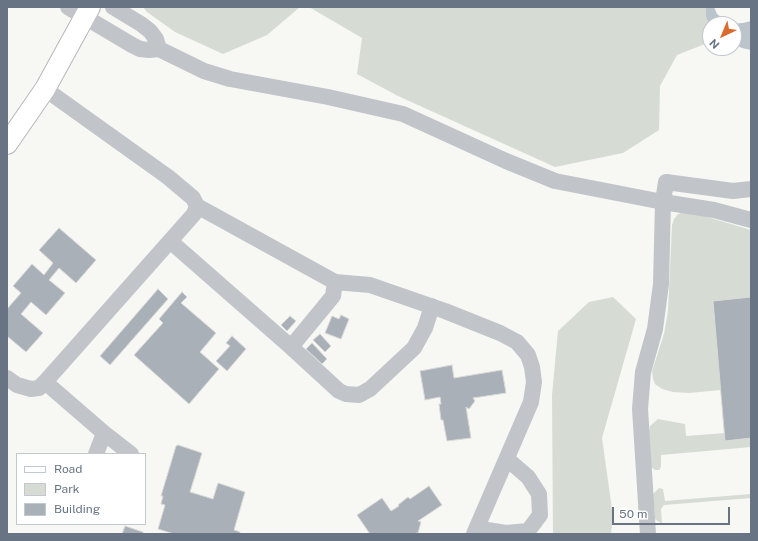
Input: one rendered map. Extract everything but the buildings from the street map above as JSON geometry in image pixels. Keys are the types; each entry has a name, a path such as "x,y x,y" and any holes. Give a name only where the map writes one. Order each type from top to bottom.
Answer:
{"main road":[{"path":"7,144 45,89 87,12"}],"street":[{"path":"68,7 87,12 132,45 140,49 159,49 204,70 230,79 328,97 403,114 506,161 555,181 662,202 714,210 751,220"},
{"path":"113,7 150,31 156,39 159,49"},
{"path":"45,89 168,177 193,198 197,206 335,282 370,285 432,306 500,333 517,342 528,355 532,367 534,382 531,402 476,530 506,533 528,531 540,515 539,494 528,477 507,459"},
{"path":"648,534 640,409 643,372 655,329 661,284 662,202 666,182 732,191 751,189"},
{"path":"7,378 17,385 31,389 38,388 45,382 194,214 197,206"},
{"path":"170,241 339,391 346,394 359,395 370,389 414,348 425,328 432,306"},
{"path":"291,347 333,296 335,282"},
{"path":"45,382 130,453"},
{"path":"96,453 104,433"}],"green space":[{"path":"143,7 300,7 267,35 223,54 175,32 147,12"},
{"path":"309,7 706,7 706,16 702,16 702,45 677,55 660,86 659,130 623,153 555,167 398,96 357,74 362,38"},
{"path":"684,212 694,213 751,230 751,297 713,301 721,390 689,393 673,392 662,389 655,384 653,379 652,371 664,334 668,311 672,225 678,214"},
{"path":"613,297 636,319 602,438 613,516 611,534 553,534 552,395 558,331 589,302"},
{"path":"658,419 685,424 686,436 725,433 726,441 751,438 751,447 661,455 661,467 659,470 655,470 651,467 649,432 650,426"},
{"path":"659,488 663,489 665,501 751,494 751,498 664,505 661,509 662,524 655,519 653,494"}],"shaded area":[{"path":"706,7 714,7 720,16 706,16"},
{"path":"751,21 751,50 742,48 742,23"}]}
